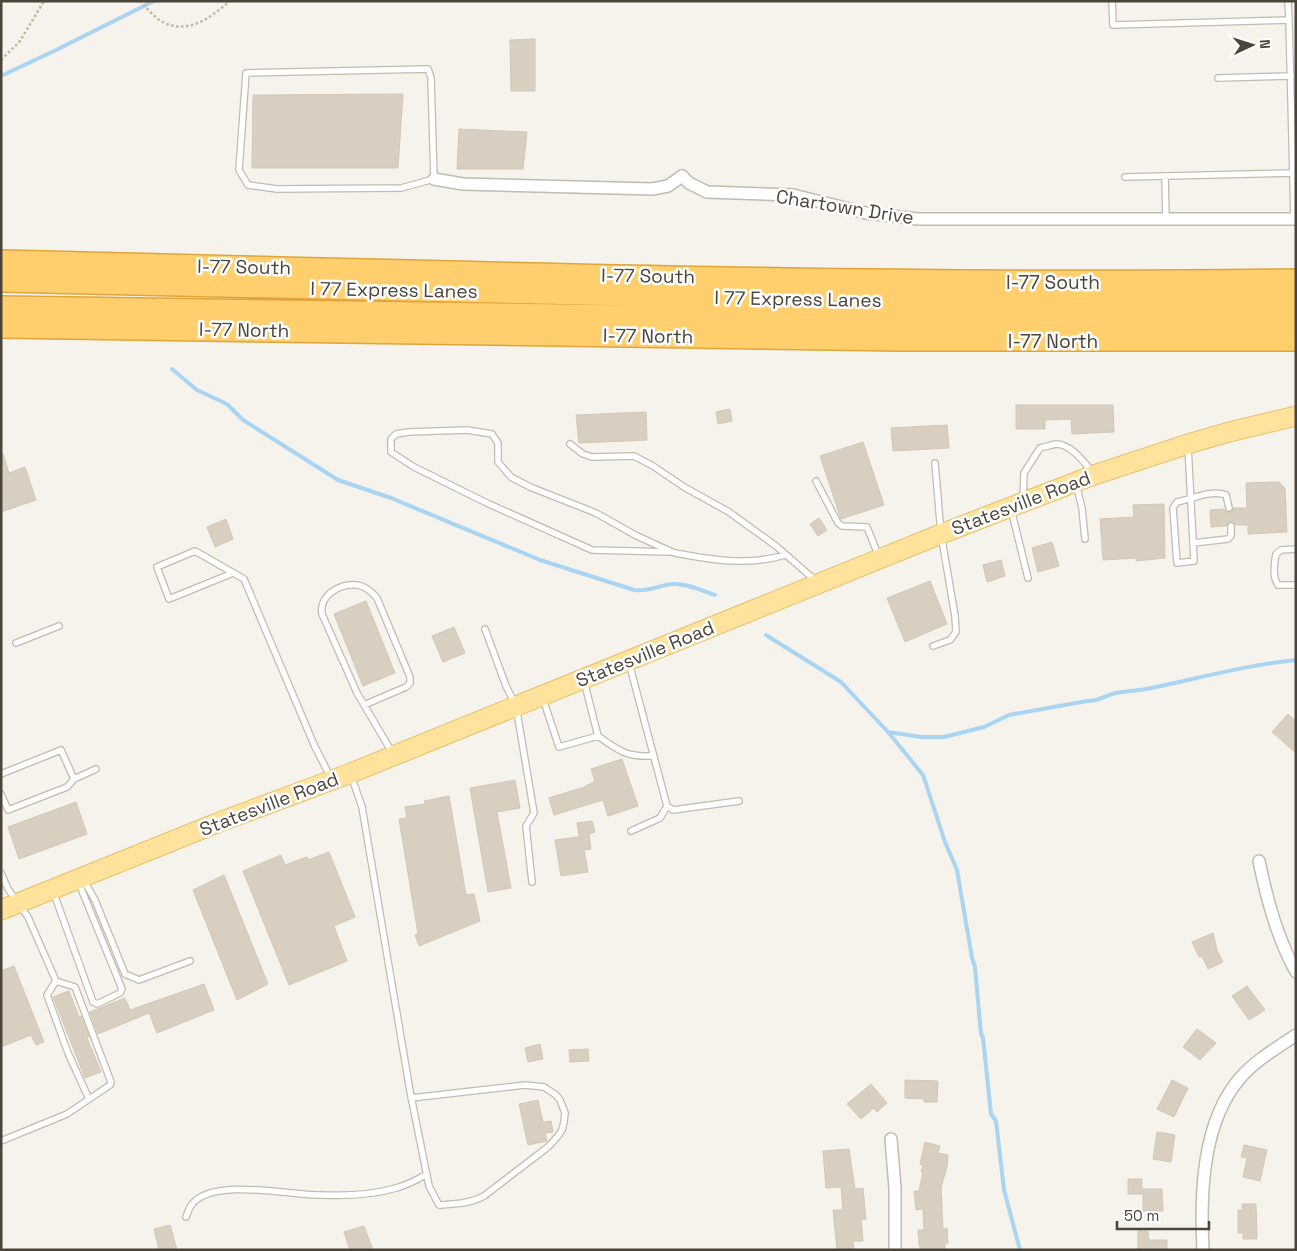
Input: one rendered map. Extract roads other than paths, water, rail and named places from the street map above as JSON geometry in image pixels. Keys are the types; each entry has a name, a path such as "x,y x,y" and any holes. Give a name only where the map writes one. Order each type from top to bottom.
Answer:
{"highway":[{"name":"I-77 South","path":"1,261 740,278 1014,282 1296,280"},
{"path":"579,294 740,278"},
{"name":"I 77 Express Lanes","path":"1,281 929,301 1296,300"},
{"name":"I 77 Express Lanes","path":"1,307 901,320 1296,320"},
{"path":"1163,321 1296,338"},
{"name":"I-77 North","path":"1,327 901,340 1296,338"}],"main road":[{"name":"Statesville Road","path":"10,907 394,756 1017,504 1094,475 1188,444 1296,416"}],"street":[{"name":"Chartown Drive","path":"434,179 463,184 652,189 668,186 682,176 689,183 707,192 793,195 890,217 946,220 1295,219"},
{"path":"1259,861 1275,926 1286,954 1296,972"},
{"path":"1203,1250 1205,1170 1215,1123 1220,1111 1235,1084 1250,1068 1296,1035"},
{"path":"891,1139 895,1188 896,1250"}],"lane":[{"path":"1112,1 1113,25 1289,20"},
{"path":"1288,1 1295,219"},
{"path":"428,69 431,78 434,179 401,188 277,189 248,185 239,170 246,73 428,69"},
{"path":"1218,78 1291,76"},
{"path":"1125,176 1293,173"},
{"path":"1165,176 1166,220"},
{"path":"672,552 596,513 530,487 510,476 498,462 498,443 492,434 467,430 396,434 390,439 391,452 414,467 489,504 592,550 672,552 712,560 744,562 772,559 785,555"},
{"path":"570,444 583,454 592,457 634,456 652,466 684,487 729,512 776,546 819,584"},
{"path":"1028,578 1017,504 1024,473 1040,448 1057,444 1070,450 1081,459 1094,475"},
{"path":"1188,444 1191,499 1194,561 1177,563 1173,508 1177,502 1191,499 1219,492 1226,495 1229,508"},
{"path":"934,646 950,640 956,632 956,616 941,534 935,463"},
{"path":"816,481 838,523 842,526 867,526 880,559"},
{"path":"1075,482 1082,508 1085,539"},
{"path":"1193,543 1228,539 1231,536 1231,526"},
{"path":"1296,549 1281,550 1276,554 1274,563 1278,585 1296,585"},
{"path":"233,572 169,599 157,567 196,551 233,572 244,579 315,747 332,780"},
{"path":"364,705 406,687 410,683 410,677 378,598 368,589 357,585 343,587 329,593 321,607 322,614 364,705 394,756"},
{"path":"16,643 59,626"},
{"path":"484,628 506,686 516,706 534,814 526,826 532,882"},
{"path":"628,661 667,806 673,810 739,801"},
{"path":"583,679 598,736 619,751 635,756 653,756"},
{"path":"542,696 559,747 598,736"},
{"path":"1,774 61,750 74,779"},
{"path":"1,794 8,810 67,787 74,779 96,770"},
{"path":"351,773 362,807 411,1098 430,1186 439,1205 462,1204 474,1201 496,1187 548,1147 562,1130 565,1113 556,1095 544,1088 531,1085 511,1085 411,1098"},
{"path":"631,831 660,818 667,806"},
{"path":"1,873 8,889 10,907 28,918 56,980 75,987 111,1078 110,1085 66,1114 1,1141"},
{"path":"52,889 94,1002 97,1004 120,993 122,988 80,878"},
{"path":"80,878 95,900 126,974 138,980 190,961"},
{"path":"56,980 47,995 68,1053 89,1099"},
{"path":"186,1216 192,1203 217,1191 247,1190 320,1195 366,1193 394,1189 427,1174"}],"waterway":[{"path":"1,76 154,1"},
{"path":"172,369 197,390 227,404 243,420 338,480 391,498 540,560 634,590 678,584 715,595"},
{"path":"766,635 841,682 888,732 923,775 945,842 957,870 975,967 991,1114 996,1121 1004,1190 1020,1250"},
{"path":"888,732 921,737 944,737 984,727 1009,715 1094,700 1116,693 1146,689 1239,669 1296,660"}]}
